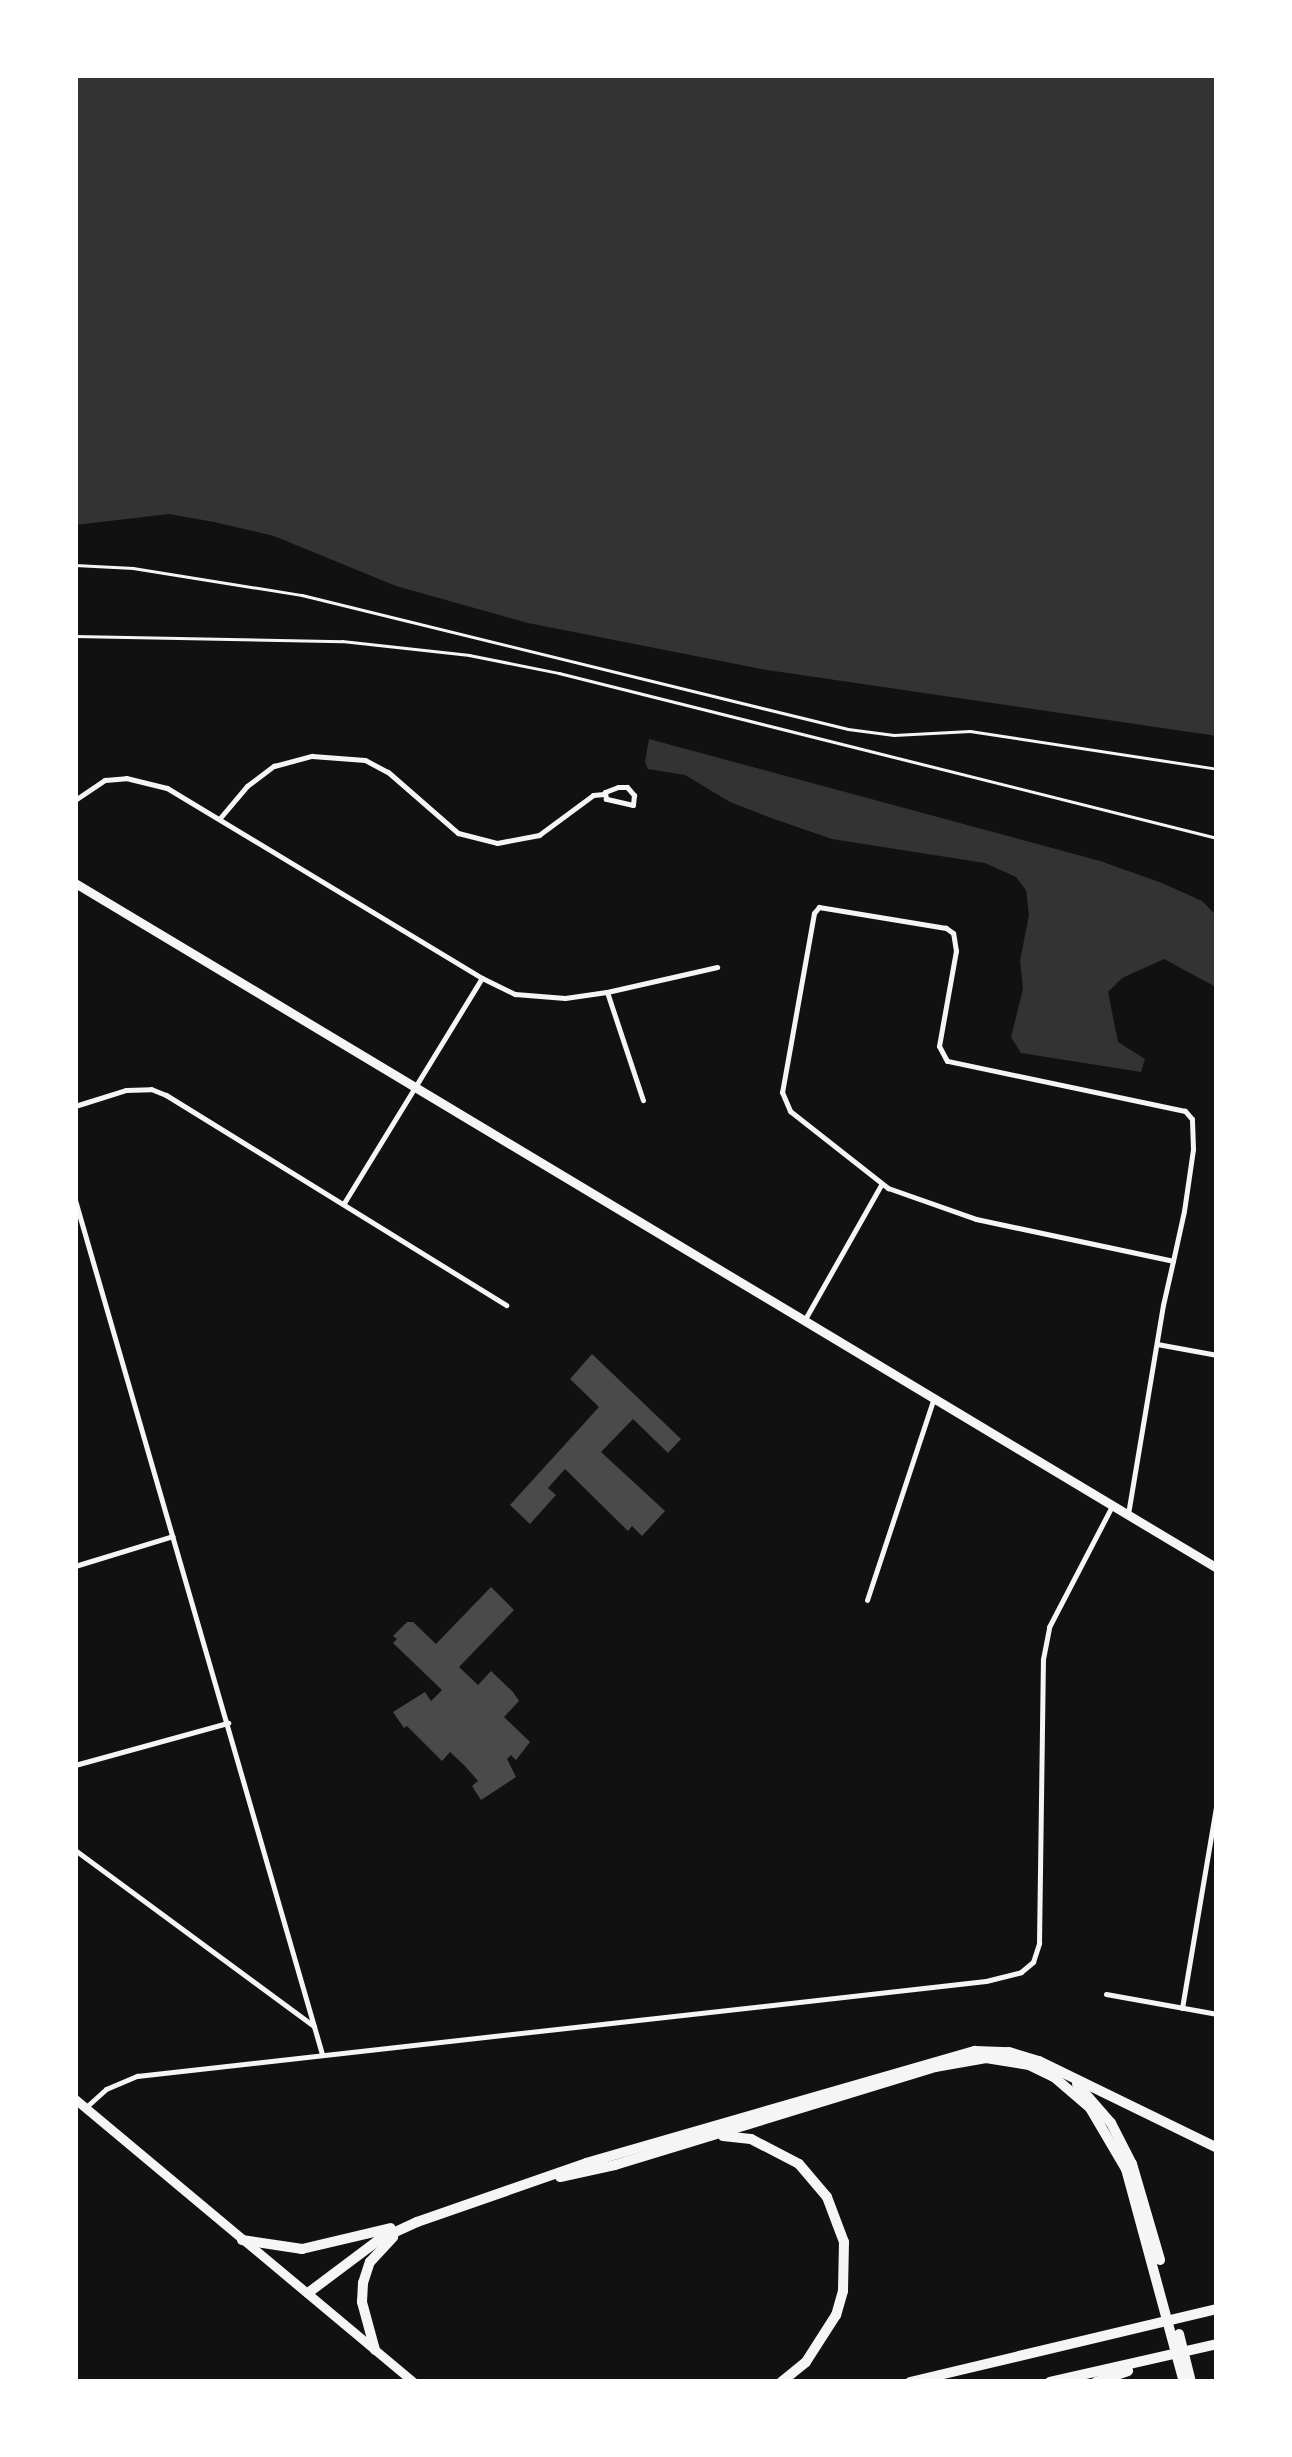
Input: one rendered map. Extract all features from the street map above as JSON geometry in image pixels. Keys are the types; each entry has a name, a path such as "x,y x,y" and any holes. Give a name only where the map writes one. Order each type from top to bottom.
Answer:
{"highway":[{"path":"308,2293 380,2238 417,2222 525,2183 946,2056 1009,2052 1065,2074 1217,2148"},
{"path":"525,2183 581,2174 963,2060 986,2058 1029,2066 1076,2093 1106,2131 1138,2202 1165,2290"},
{"path":"1065,2074 1089,2094 1111,2124 1132,2164 1187,2380"},
{"path":"707,2138 751,2139 776,2149 814,2178 838,2219 845,2266 836,2316 806,2362 781,2382"},
{"path":"242,2240 302,2248 417,2222"},
{"path":"375,2350 362,2302 363,2283 383,2245 417,2222"},
{"path":"910,2382 1217,2309"},
{"path":"1050,2382 1217,2344"},
{"path":"1096,2382 1159,2358"}],"main road":[{"path":"75,883 1217,1568"},
{"path":"75,2099 413,2382"}],"street":[{"path":"220,818 246,786 274,766 312,756 365,760 388,772 458,833 497,843 539,834 593,795 626,787 635,802 626,807 604,794"},
{"path":"75,800 105,780 148,780 220,818 482,978 529,997 607,992 717,968"},
{"path":"1128,1514 1193,1150 1192,1118 1184,1111 947,1061 939,1046 956,951 952,933 946,928 819,906 814,913 782,1092 784,1103 881,1184 976,1219 1173,1261"},
{"path":"344,1204 482,978"},
{"path":"607,992 643,1100"},
{"path":"75,1106 126,1090 151,1088 506,1305"},
{"path":"804,1322 881,1184"},
{"path":"75,1200 322,2054"},
{"path":"1156,1344 1217,1355"},
{"path":"867,1600 934,1398"},
{"path":"85,2108 106,2089 137,2076 986,1981 1021,1972 1034,1962 1039,1944 1043,1659 1049,1627 1112,1505"},
{"path":"75,1566 173,1536"},
{"path":"75,1765 228,1723"},
{"path":"1182,2008 1217,1800"},
{"path":"75,1850 314,2026"},
{"path":"1106,1994 1217,2014"}],"path":[{"path":"75,565 133,568 302,595 873,733 970,731 1217,770"},
{"path":"75,636 342,640 469,654 559,672 1217,838"}],"shaded area":[{"path":"75,75 1217,75 1217,736 767,670 528,623 396,586 274,536 214,522 169,514 75,525"},
{"path":"649,739 1100,861 1162,883 1202,901 1217,916 1217,983 1214,986 1164,959 1122,978 1108,992 1118,1042 1145,1059 1141,1072 1021,1053 1011,1037 1023,989 1020,961 1029,915 1026,890 1016,877 985,863 832,839 771,818 730,802 685,775 648,769 645,762"}],"building":[{"path":"592,1354 681,1439 668,1453 633,1419 601,1452 665,1511 642,1536 632,1526 628,1531 565,1469 548,1488 556,1495 530,1524 510,1505 599,1407 570,1379"},
{"path":"491,1587 514,1610 459,1667 478,1685 491,1671 513,1692 519,1701 504,1717 530,1742 516,1760 511,1755 507,1759 516,1777 481,1800 472,1786 478,1781 465,1766 450,1752 442,1761 407,1726 404,1728 393,1712 425,1692 431,1701 442,1690 393,1643 397,1639 393,1636 407,1622 413,1622 436,1644"}]}
